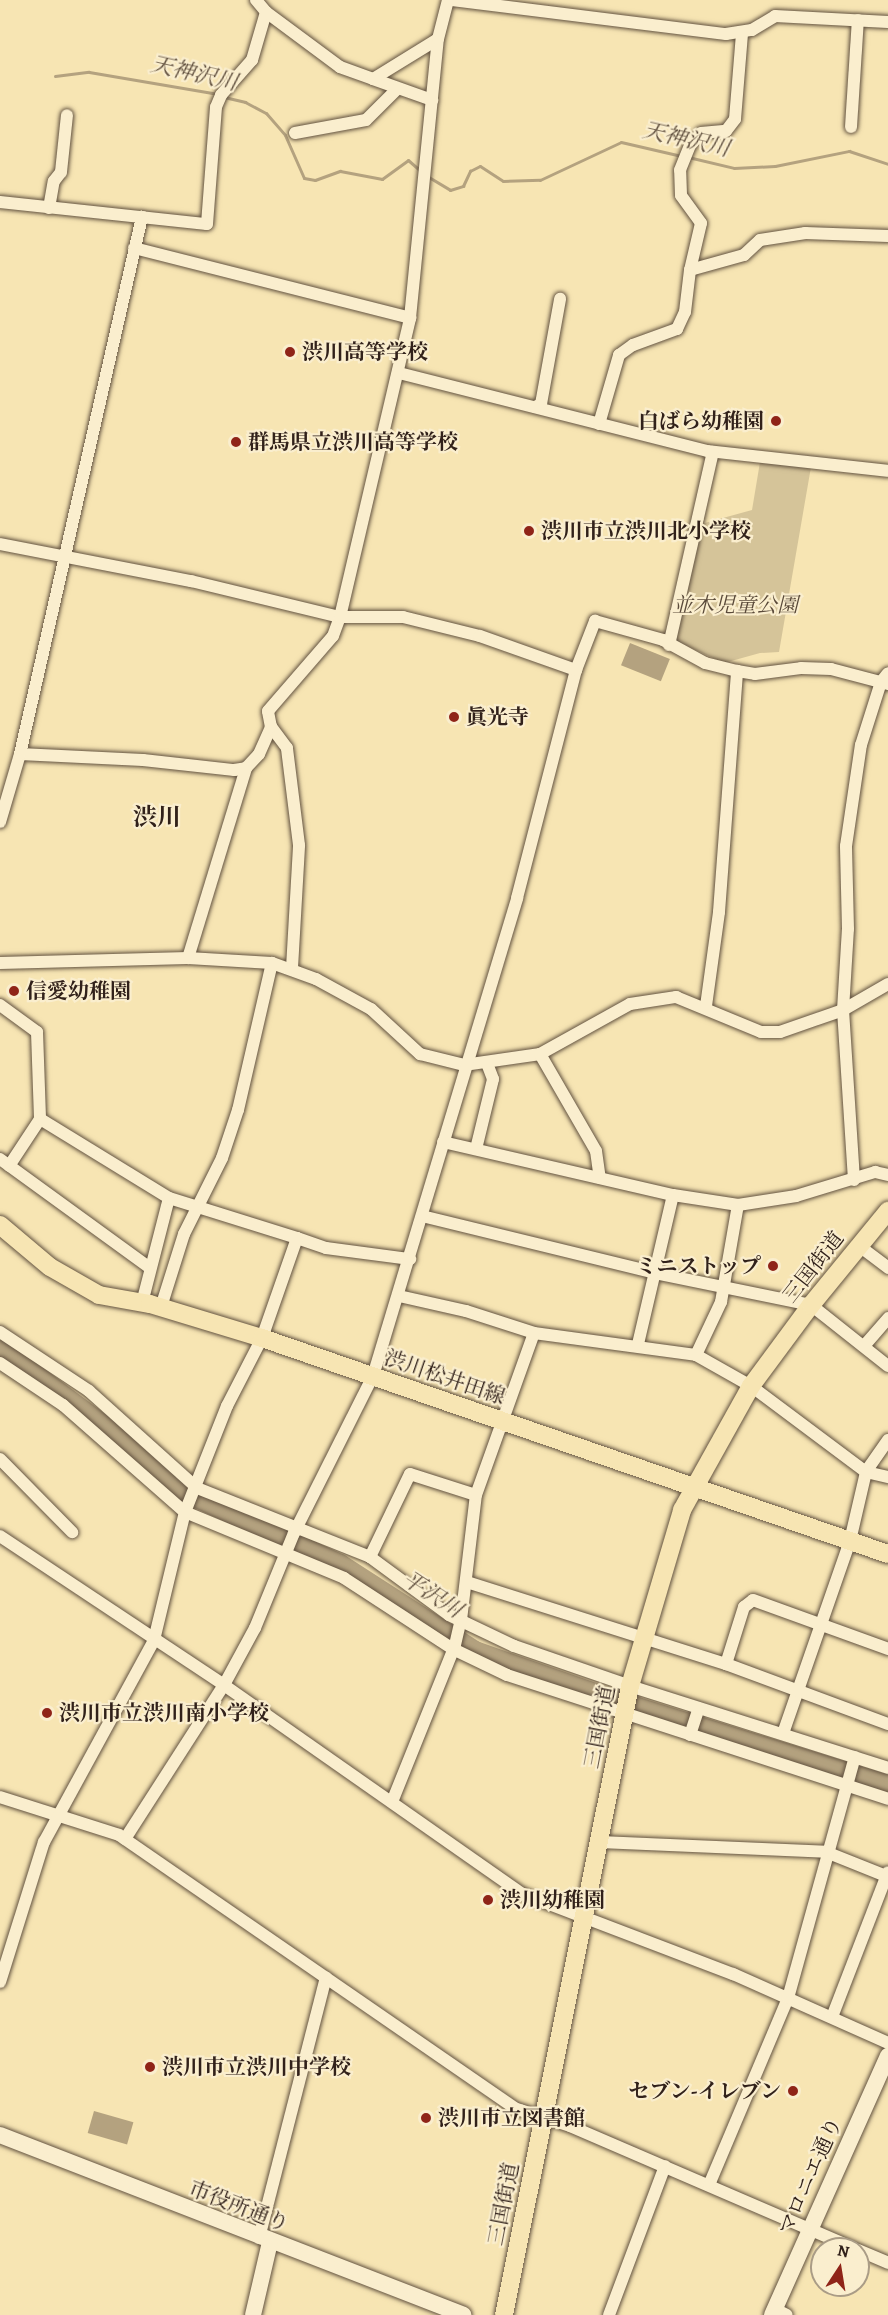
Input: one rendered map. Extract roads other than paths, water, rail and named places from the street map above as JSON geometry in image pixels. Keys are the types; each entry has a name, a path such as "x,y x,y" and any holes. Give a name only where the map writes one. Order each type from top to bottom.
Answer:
{"main road":[{"name":"三国街道","path":"504,2315 627,1701 642,1638 692,1488 751,1386 811,1305 888,1211"},
{"name":"渋川松井田線","path":"2,1230 50,1267 81,1287 99,1295 161,1307 262,1338 888,1554"}],"street":[{"path":"256,0 266,12 340,67 432,100"},
{"path":"292,969 299,845 287,748 271,727 268,711 333,636 340,617 399,373 410,318 438,39 450,0 671,30 742,33 775,16 888,22"},
{"path":"0,202 207,224 212,133 219,99 252,60 266,12"},
{"path":"851,127 858,20"},
{"path":"598,424 619,356 633,345 677,328 685,312 690,270 701,223 681,195 683,164 688,150 701,133 726,131 735,119 742,33"},
{"path":"373,79 438,39"},
{"path":"295,133 366,120 397,89"},
{"path":"49,208 54,180 61,172 67,116"},
{"path":"0,822 20,754 62,558 142,217"},
{"path":"690,270 744,255 760,240 806,233 888,236"},
{"path":"134,248 410,318"},
{"path":"535,407 541,404 560,299"},
{"path":"399,373 713,452 888,471"},
{"path":"669,645 713,452"},
{"path":"0,544 62,558 69,555 340,617 403,617 480,636 576,670"},
{"path":"125,1839 224,1685 255,1628 285,1552 373,1376 410,1259 464,1065 517,898 576,670 595,621 669,645 705,663 737,671 755,674 801,668 831,669 886,680 861,745 846,846 848,929 843,1010 854,1180"},
{"path":"706,1006 719,912 737,671"},
{"path":"188,958 246,768 259,754 271,727"},
{"path":"20,754 246,768"},
{"path":"0,963 188,958 272,963 292,969 371,1009 420,1054 464,1065 540,1054 630,1004 676,997 706,1006 760,1032 780,1032 843,1010 888,984"},
{"path":"161,1307 194,1209 222,1158 238,1110 272,963"},
{"path":"0,1005 37,1032 40,1119 4,1162 150,1268"},
{"path":"540,1054 596,1151 600,1178"},
{"path":"476,1149 493,1079 487,1063"},
{"path":"40,1119 169,1198 194,1209 326,1248 410,1259"},
{"path":"442,1142 673,1195 738,1205 796,1196 874,1172 888,1175"},
{"path":"638,1344 673,1195"},
{"path":"142,1303 169,1198"},
{"path":"696,1355 721,1302 738,1205"},
{"path":"422,1216 655,1272 811,1305 888,1366"},
{"path":"0,1982 32,1873 57,1816 154,1640 186,1510 227,1406 262,1338 297,1239"},
{"path":"858,1245 888,1268"},
{"path":"399,1296 466,1311 534,1333 638,1344 696,1355 751,1386 866,1472 888,1477"},
{"path":"864,1346 888,1318"},
{"path":"0,1332 88,1391 196,1489 295,1531 370,1557 460,1624 514,1646 690,1734 888,1799"},
{"path":"392,1802 454,1647 467,1582 476,1495 534,1333"},
{"path":"0,1363 63,1405 186,1510 344,1578 454,1647 507,1675 627,1701 699,1708 783,1733 853,1761 888,1768"},
{"path":"783,1733 849,1541 866,1472 888,1440"},
{"path":"0,1459 72,1532"},
{"path":"370,1557 410,1474 476,1495"},
{"path":"0,1536 224,1685 523,1894 585,1916 788,1998 888,2043"},
{"path":"467,1582 726,1664 799,1689 888,1724"},
{"path":"726,1664 748,1602 753,1600 888,1649"},
{"path":"690,1734 699,1708"},
{"path":"709,2185 788,1998 826,1852 853,1761"},
{"path":"0,1797 125,1839 514,2108 544,2116 828,2237"},
{"path":"600,1842 826,1852 887,1874 832,2017"},
{"path":"252,2315 265,2240 326,1977"},
{"name":"マロニエ通り","path":"778,2313 810,2229 888,2056"},
{"name":"市役所通り","path":"0,2135 265,2240 463,2315"},
{"path":"609,2315 665,2166"},
{"path":"870,2256 888,2263"}],"waterway":[{"name":"天神沢川","path":"55,76 89,72 218,94"},
{"name":"天神沢川","path":"224,97 245,102 266,113 285,135 304,178 315,180 340,171 382,179 408,160 422,172"},
{"name":"天神沢川","path":"427,176 450,190 463,186 470,171 480,166 503,181 540,180 621,142 681,156"},
{"name":"天神沢川","path":"688,157 734,168 775,166 849,151 888,164"},
{"name":"平沢川","path":"0,1348 118,1436 175,1488 340,1564 475,1651 615,1700 888,1785"}],"place":[{"name":"渋川高等学校","path":"290,352"},
{"name":"白ばら幼稚園","path":"776,421"},
{"name":"群馬県立渋川高等学校","path":"236,442"},
{"name":"渋川市立渋川北小学校","path":"529,531"},
{"name":"眞光寺","path":"454,717"},
{"name":"信愛幼稚園","path":"14,991"},
{"name":"ミニストップ","path":"773,1266"},
{"name":"渋川市立渋川南小学校","path":"47,1713"},
{"name":"渋川幼稚園","path":"488,1900"},
{"name":"渋川市立渋川中学校","path":"150,2067"},
{"name":"セブン-イレブン","path":"793,2091"},
{"name":"渋川市立図書館","path":"426,2118"}],"district":[{"name":"渋川","path":"157,818"}],"park label":[{"name":"並木児童公園","path":"735,605"}]}
